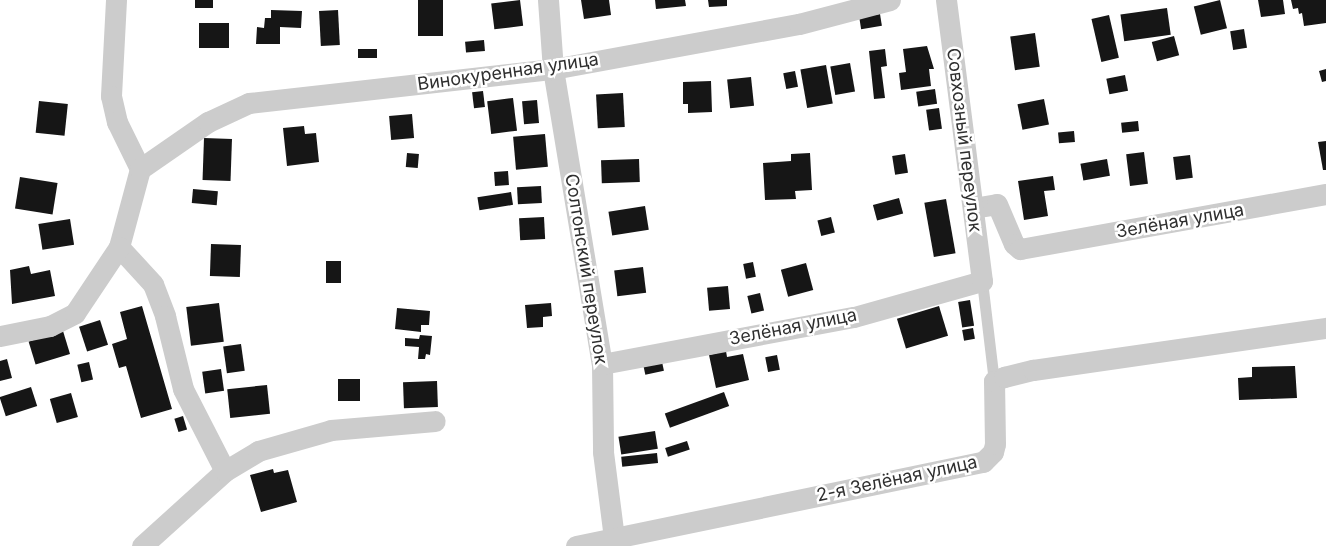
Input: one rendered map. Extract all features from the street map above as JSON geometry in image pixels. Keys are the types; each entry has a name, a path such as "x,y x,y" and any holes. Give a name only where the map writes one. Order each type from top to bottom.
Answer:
{"street":[{"path":"0,336 50,326 75,312 119,247 140,169 117,122 111,96 116,0"},
{"name":"Солтонский переулок","path":"548,0 553,69 602,364 603,452 614,538"},
{"name":"Винокуренная улица","path":"140,169 208,122 249,103 553,69 799,24 890,0"},
{"name":"Совхозный переулок","path":"946,0 982,281"},
{"name":"Зелёная улица","path":"973,208 997,204 1014,244 1020,249 1326,194"},
{"path":"119,247 153,284 165,316 183,389 225,471"},
{"name":"Зелёная улица","path":"602,364 854,317 982,281"},
{"path":"994,381 1033,370 1326,328"},
{"name":"2-я Зелёная улица","path":"576,546 983,462 993,452 995,444 994,381"},
{"path":"142,546 225,471 258,451 307,435 435,421"}],"lane":[{"path":"982,281 994,381"}],"building":[{"path":"195,0 213,0 213,8 195,8"},
{"path":"418,0 443,0 443,36 418,36"},
{"path":"520,0 523,26 494,29 491,4"},
{"path":"581,0 609,0 611,15 584,19"},
{"path":"655,0 685,0 686,6 656,9"},
{"path":"708,0 727,0 727,6 709,7"},
{"path":"1220,0 1227,28 1201,35 1194,7"},
{"path":"1258,0 1283,0 1285,14 1261,17"},
{"path":"1291,0 1326,0 1326,23 1304,26 1302,13 1299,14 1298,8 1293,9"},
{"path":"1167,8 1171,35 1124,41 1120,15"},
{"path":"271,10 302,11 301,28 280,27 280,44 256,44 257,27 264,28 265,18 271,18"},
{"path":"338,10 340,45 321,46 319,11"},
{"path":"880,14 882,26 861,29 859,17"},
{"path":"1109,15 1119,58 1101,62 1091,19"},
{"path":"199,23 229,23 229,48 199,48"},
{"path":"1244,29 1247,48 1233,50 1230,31"},
{"path":"1035,33 1040,67 1015,70 1010,36"},
{"path":"1174,36 1179,55 1157,61 1152,42"},
{"path":"484,40 485,51 466,53 465,42"},
{"path":"927,46 934,69 929,69 931,86 901,90 899,73 906,72 903,49"},
{"path":"358,49 377,49 377,58 358,58"},
{"path":"885,49 887,66 881,67 885,98 874,99 869,51"},
{"path":"850,63 855,92 835,95 830,66"},
{"path":"826,65 833,103 807,108 800,70"},
{"path":"1326,69 1326,81 1322,82 1319,71"},
{"path":"795,71 798,87 786,89 783,73"},
{"path":"1125,75 1128,91 1109,94 1106,79"},
{"path":"751,77 754,106 730,108 727,80"},
{"path":"711,81 712,112 688,113 688,104 683,104 683,82"},
{"path":"935,89 937,104 918,106 916,92"},
{"path":"483,91 485,107 474,108 472,92"},
{"path":"623,93 625,127 598,128 596,94"},
{"path":"513,98 517,131 491,134 487,101"},
{"path":"1044,99 1049,125 1022,130 1017,104"},
{"path":"537,100 539,123 524,124 522,101"},
{"path":"39,101 68,104 64,136 36,133"},
{"path":"939,108 942,129 929,131 926,110"},
{"path":"412,114 414,138 391,140 389,116"},
{"path":"1138,121 1139,131 1122,133 1121,123"},
{"path":"304,126 305,134 316,133 319,162 287,166 283,128"},
{"path":"1074,131 1075,142 1059,143 1058,132"},
{"path":"545,134 548,167 516,170 513,137"},
{"path":"204,138 232,139 231,181 203,180"},
{"path":"1326,141 1326,170 1323,170 1318,142"},
{"path":"1144,152 1148,184 1130,186 1126,154"},
{"path":"407,153 419,154 418,168 406,167"},
{"path":"810,153 812,190 795,191 796,199 765,200 763,163 791,161 791,154"},
{"path":"905,154 908,173 895,175 892,156"},
{"path":"1190,155 1193,178 1176,180 1173,157"},
{"path":"639,159 640,182 602,183 601,160"},
{"path":"1107,159 1110,176 1083,180 1080,164"},
{"path":"508,171 509,185 495,186 494,172"},
{"path":"1053,176 1055,190 1044,191 1048,216 1024,220 1018,181"},
{"path":"20,177 58,183 53,215 15,209"},
{"path":"541,186 542,203 518,204 517,187"},
{"path":"193,189 218,191 217,205 192,203"},
{"path":"511,192 513,205 479,210 477,197"},
{"path":"899,198 903,213 877,220 873,205"},
{"path":"946,199 956,253 934,257 924,203"},
{"path":"645,206 649,230 612,235 608,212"},
{"path":"544,217 545,239 520,240 519,218"},
{"path":"831,217 835,233 821,236 817,220"},
{"path":"70,219 74,245 42,250 38,224"},
{"path":"211,244 241,245 240,277 210,276"},
{"path":"326,261 341,261 341,283 326,283"},
{"path":"753,262 756,277 746,279 743,264"},
{"path":"806,263 813,290 788,297 781,270"},
{"path":"29,266 31,274 50,270 55,296 12,304 10,270"},
{"path":"643,267 646,293 617,296 614,271"},
{"path":"728,286 730,309 709,311 707,288"},
{"path":"760,293 764,311 751,313 747,296"},
{"path":"970,300 974,326 962,328 958,302"},
{"path":"219,303 224,342 191,346 186,307"},
{"path":"551,303 552,316 543,317 543,327 527,328 525,305"},
{"path":"142,306 172,409 141,418 126,366 119,368 112,344 127,339 120,312"},
{"path":"939,306 948,336 906,349 897,319"},
{"path":"397,308 430,311 429,325 421,325 421,332 395,329"},
{"path":"100,320 108,345 87,352 79,327"},
{"path":"973,328 975,339 964,341 962,330"},
{"path":"63,331 70,354 36,364 29,342"},
{"path":"420,335 432,336 430,355 426,354 425,359 418,359 419,347 405,346 405,338 419,339"},
{"path":"241,344 245,371 227,373 223,347"},
{"path":"726,351 727,357 743,354 749,380 716,388 709,355"},
{"path":"777,355 780,370 768,372 765,357"},
{"path":"661,357 664,371 645,375 642,361"},
{"path":"7,359 12,378 0,381 0,361"},
{"path":"89,362 93,380 81,382 77,365"},
{"path":"1295,366 1297,398 1239,400 1238,378 1252,377 1252,367"},
{"path":"221,369 224,391 205,393 202,372"},
{"path":"338,379 360,379 360,401 338,401"},
{"path":"437,381 438,407 404,408 403,382"},
{"path":"267,385 270,414 230,418 227,389"},
{"path":"31,387 37,406 6,416 0,397"},
{"path":"724,392 729,406 670,428 665,414"},
{"path":"71,393 78,417 57,423 50,399"},
{"path":"183,416 187,429 178,432 174,419"},
{"path":"655,431 658,449 621,455 618,437"},
{"path":"687,441 690,450 668,457 665,448"},
{"path":"657,453 658,463 622,467 621,457"},
{"path":"273,469 274,473 288,470 297,502 261,512 250,475"}]}
